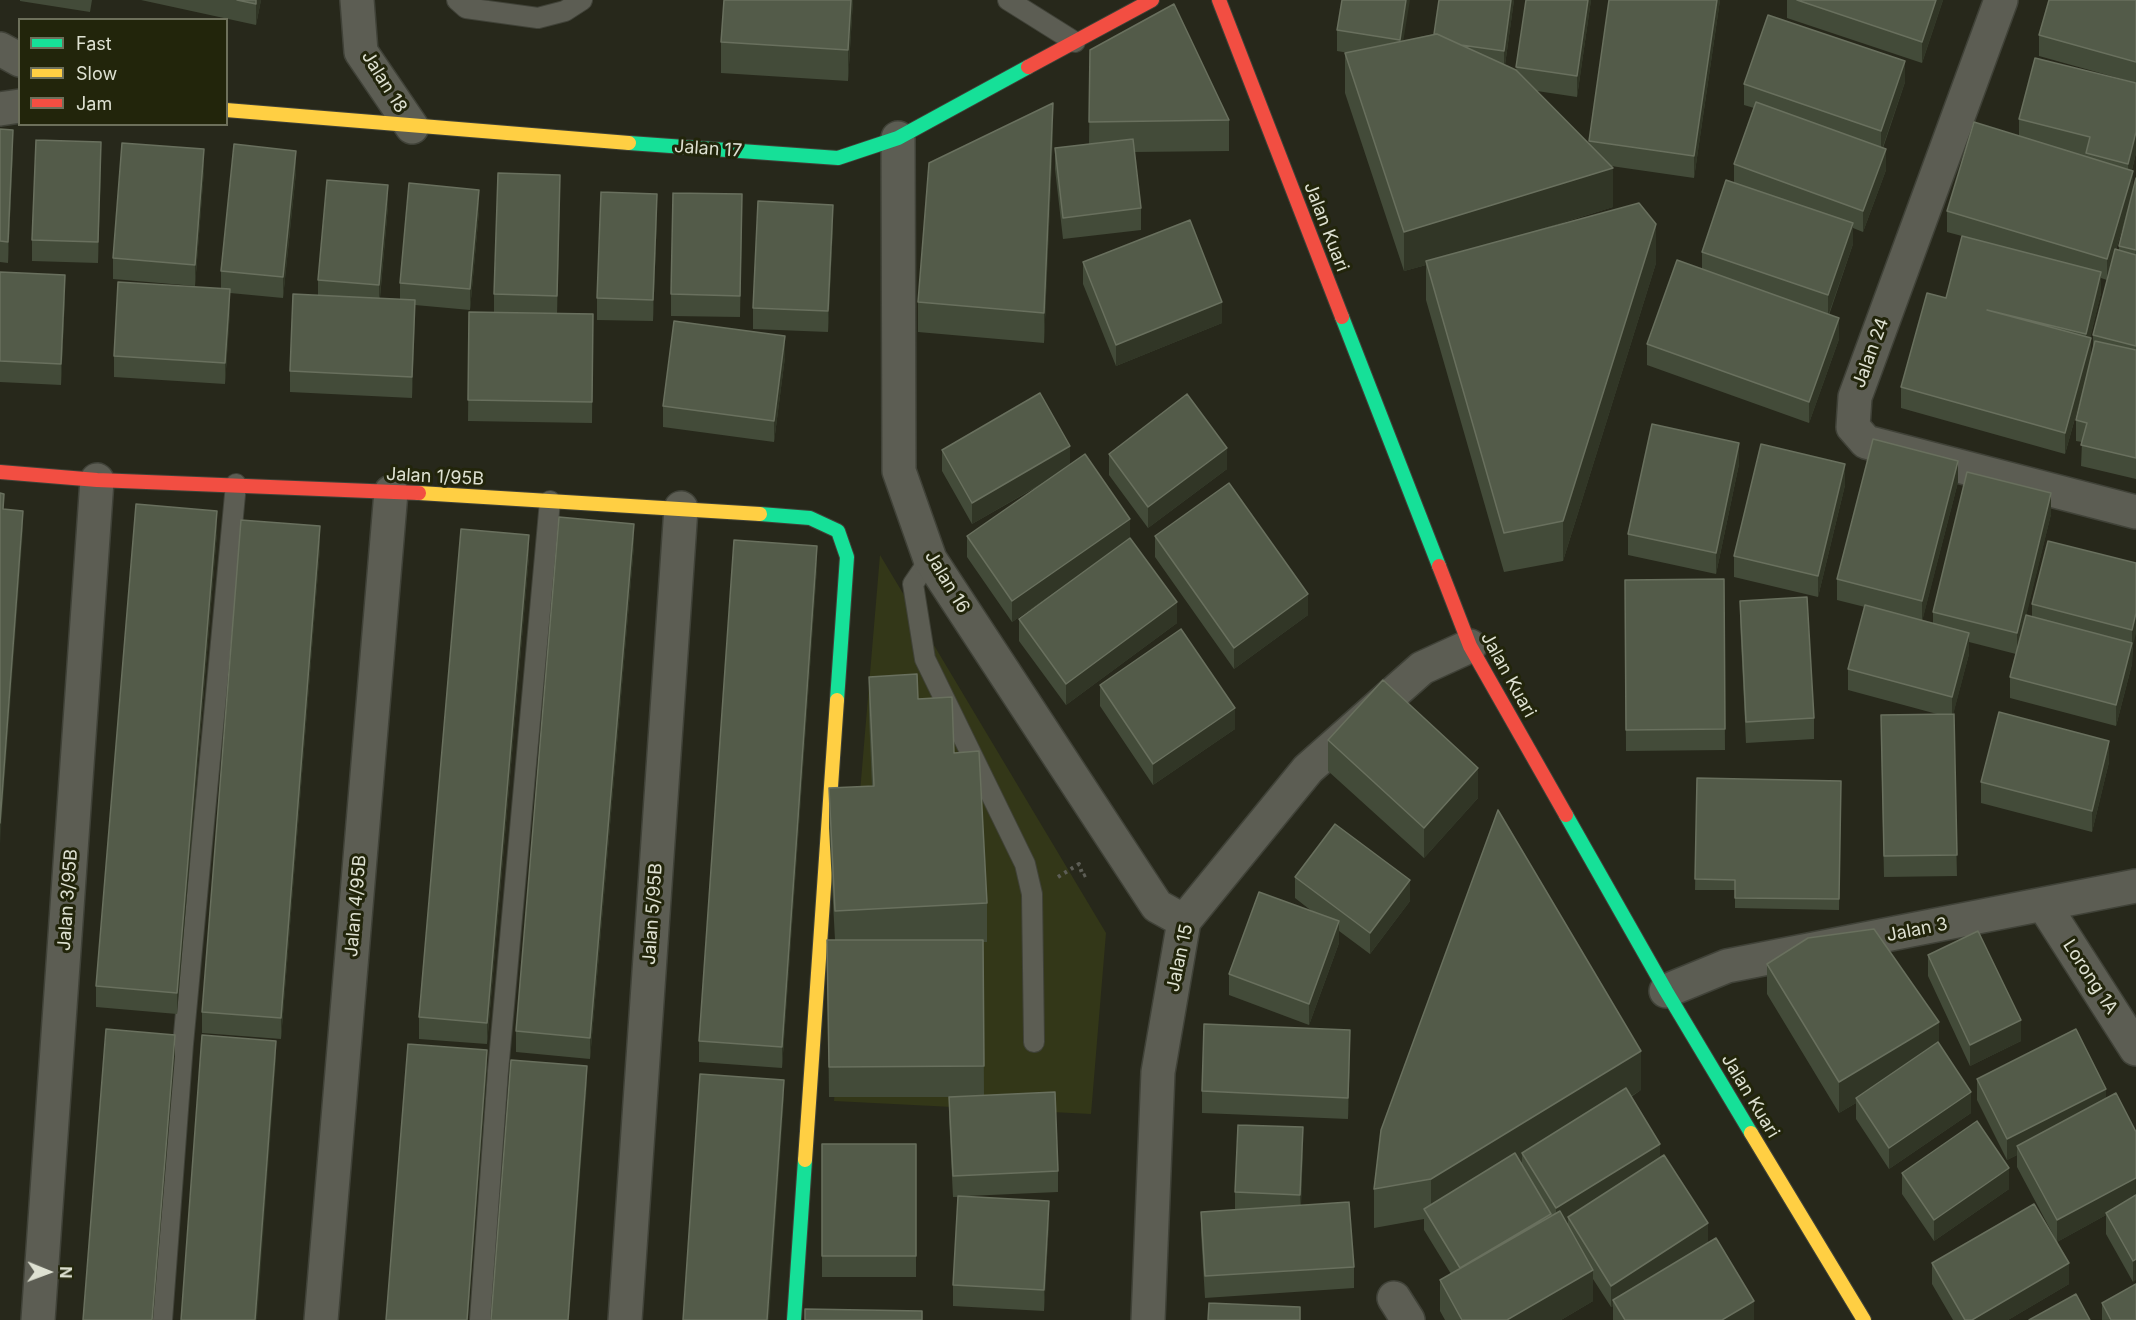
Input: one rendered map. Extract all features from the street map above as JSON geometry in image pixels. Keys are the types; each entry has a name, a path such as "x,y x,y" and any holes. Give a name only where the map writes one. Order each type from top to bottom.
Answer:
{"street":[{"name":"Jalan 18","path":"357,0 361,52 412,127"},
{"name":"Jalan 17","path":"228,110 412,127 838,158 898,138 1152,0"},
{"name":"Jalan Kuari","path":"1219,0 1470,646 1665,991 1864,1320"},
{"name":"Jalan 24","path":"2001,0 1855,397 1853,427 1866,442 2136,512"},
{"path":"0,49 18,59"},
{"path":"0,109 18,106"},
{"name":"Jalan 16","path":"898,138 899,471 930,559 1157,906 1184,921"},
{"name":"Jalan 1/95B","path":"0,472 97,480 236,484 681,508 810,518 838,531 847,557 794,1320"},
{"name":"Jalan 3/95B","path":"38,1320 97,480"},
{"name":"Jalan 4/95B","path":"321,1320 391,492"},
{"name":"Jalan 5/95B","path":"625,1320 681,508"},
{"name":"Jalan 15","path":"1148,1320 1158,1072 1184,921 1308,769 1422,668 1470,646"},
{"name":"Jalan 3","path":"1665,991 1727,966 2136,886"},
{"name":"Lorong 1A","path":"2044,905 2136,1049"}],"lane":[{"path":"457,0 466,8 538,18 565,11 582,0"},
{"path":"1008,0 1075,42"},
{"path":"162,1320 183,1044 236,484"},
{"path":"480,1320 498,1071 550,501"},
{"path":"930,559 913,584 925,660 1025,864 1032,894 1034,1042"}],"path":[{"path":"1053,881 1079,864 1083,876 1092,872"}],"shaded area":[{"path":"880,555 1106,933 1091,1114 834,1101"}],"building":[{"path":"237,0 256,0 256,4"},
{"path":"724,0 851,0 848,50 721,42"},
{"path":"1342,0 1406,0 1400,40 1337,30"},
{"path":"1439,0 1511,0 1504,51 1461,45 1434,34"},
{"path":"1526,0 1588,0 1577,76 1516,67"},
{"path":"1609,0 1717,0 1694,156 1589,141"},
{"path":"1797,0 1936,0 1922,42"},
{"path":"2049,0 2136,0 2136,62 2039,35"},
{"path":"1174,4 1229,120 1089,122 1090,50"},
{"path":"1768,15 1905,61 1881,131 1744,84"},
{"path":"1437,34 1516,70 1613,168 1404,232 1345,53"},
{"path":"2035,58 2136,83 2136,132 2128,164 2086,153 2090,137 2019,119"},
{"path":"1756,102 1886,149 1863,211 1734,164"},
{"path":"1053,103 1044,313 918,302 929,163"},
{"path":"1974,122 2133,171 2107,259 1947,211"},
{"path":"0,129 13,130 8,242 0,241"},
{"path":"1133,139 1141,208 1063,218 1055,148"},
{"path":"36,140 101,142 98,242 32,240"},
{"path":"122,143 204,149 195,265 113,258"},
{"path":"234,144 296,151 283,277 221,271"},
{"path":"498,173 560,175 557,296 494,294"},
{"path":"2136,178 2136,250 2119,246"},
{"path":"327,180 388,185 379,285 318,280"},
{"path":"1726,180 1853,223 1828,295 1702,252"},
{"path":"409,183 479,190 470,289 400,283"},
{"path":"601,192 657,194 653,300 597,298"},
{"path":"673,193 742,194 740,296 671,294"},
{"path":"758,201 833,205 828,311 753,308"},
{"path":"1639,203 1656,224 1563,521 1504,533 1426,261"},
{"path":"1190,220 1222,302 1116,345 1083,262"},
{"path":"1962,236 2101,272 2086,334 1987,310 2091,338 2065,433 1901,387 1927,293 1946,298"},
{"path":"2115,249 2136,255 2136,346 2093,335"},
{"path":"1677,260 1839,318 1809,402 1647,344"},
{"path":"0,272 65,275 61,364 0,361"},
{"path":"118,282 230,289 225,363 114,356"},
{"path":"293,294 415,300 412,377 290,371"},
{"path":"469,312 593,314 592,402 468,400"},
{"path":"674,321 785,336 774,421 663,406"},
{"path":"2095,341 2136,350 2136,458 2081,445 2087,423 2076,420"},
{"path":"1040,393 1070,446 972,503 942,450"},
{"path":"1187,394 1227,448 1148,507 1109,454"},
{"path":"1652,424 1739,443 1716,553 1628,534"},
{"path":"1873,439 1958,461 1922,601 1837,579"},
{"path":"1761,444 1845,464 1818,576 1734,556"},
{"path":"1085,454 1130,519 1012,601 967,536"},
{"path":"1967,472 2051,493 2017,633 1933,612"},
{"path":"1229,483 1308,594 1234,648 1155,536"},
{"path":"0,493 4,494 3,509 23,511 0,823"},
{"path":"136,504 217,511 177,993 96,986"},
{"path":"559,517 634,524 590,1038 516,1031"},
{"path":"241,520 320,526 281,1018 202,1012"},
{"path":"461,529 529,535 487,1023 419,1017"},
{"path":"1130,538 1177,602 1066,684 1019,619"},
{"path":"734,540 817,546 782,1047 699,1041"},
{"path":"2048,541 2136,563 2136,613 2132,630 2032,604"},
{"path":"1724,579 1725,729 1626,730 1625,580"},
{"path":"1807,597 1814,718 1746,722 1740,601"},
{"path":"1865,605 1969,633 1952,697 1848,669"},
{"path":"2026,615 2132,643 2116,705 2010,677"},
{"path":"1181,629 1235,708 1153,764 1100,685"},
{"path":"917,674 918,699 952,697 954,753 979,751 987,903 835,911 829,788 874,786 869,677"},
{"path":"1383,680 1478,768 1424,828 1328,740"},
{"path":"1999,712 2109,741 2092,811 1981,782"},
{"path":"1954,714 1957,855 1884,856 1881,715"},
{"path":"1697,778 1841,781 1839,899 1735,898 1735,880 1695,879"},
{"path":"1498,810 1641,1051 1431,1179 1374,1189 1381,1130"},
{"path":"1335,824 1410,880 1370,933 1295,877"},
{"path":"1259,892 1339,921 1309,1004 1229,974"},
{"path":"1874,929 1939,1022 1839,1082 1767,964 1808,938"},
{"path":"1978,931 2021,1020 1970,1045 1928,955"},
{"path":"827,940 983,940 984,1066 829,1067"},
{"path":"1204,1024 1350,1030 1348,1098 1202,1091"},
{"path":"106,1029 175,1035 152,1320 83,1320"},
{"path":"2076,1029 2106,1089 2007,1139 1977,1079"},
{"path":"202,1035 276,1041 255,1320 181,1320"},
{"path":"1938,1042 1971,1092 1889,1148 1856,1098"},
{"path":"408,1044 487,1050 467,1320 386,1320"},
{"path":"511,1060 587,1066 568,1320 491,1320"},
{"path":"700,1074 784,1080 767,1320 683,1320"},
{"path":"1626,1088 1660,1144 1556,1208 1522,1153"},
{"path":"1055,1092 1058,1171 953,1176 949,1097"},
{"path":"2116,1093 2136,1132 2136,1178 2057,1220 2017,1146"},
{"path":"1977,1121 2009,1168 1934,1220 1902,1173"},
{"path":"1238,1125 1303,1127 1300,1195 1235,1192"},
{"path":"822,1144 916,1144 916,1256 822,1256"},
{"path":"1515,1153 1551,1214 1460,1268 1424,1209"},
{"path":"1664,1155 1708,1223 1611,1286 1568,1217"},
{"path":"2136,1195 2136,1259 2133,1261 2106,1213"},
{"path":"958,1196 1049,1201 1044,1290 953,1285"},
{"path":"1349,1202 1354,1267 1205,1276 1201,1212"},
{"path":"2034,1204 2069,1263 1972,1320 1965,1320 1932,1263"},
{"path":"1560,1211 1593,1270 1507,1320 1462,1320 1440,1280"},
{"path":"1716,1238 1754,1301 1722,1320 1625,1320 1613,1300"},
{"path":"2136,1284 2136,1320 2111,1320 2102,1303"},
{"path":"2076,1294 2090,1320 2029,1320"},
{"path":"1209,1303 1300,1307 1300,1320 1208,1320"},
{"path":"805,1309 922,1311 922,1320 805,1320"}],"traffic: fast":[{"path":"629,143 838,158 898,138 1028,67"},
{"path":"1342,317 1439,566"},
{"path":"760,514 810,518 838,531 847,557 837,700"},
{"path":"1566,815 1666,991 1751,1133"},
{"path":"794,1320 805,1160"}],"traffic: slow":[{"path":"228,110 629,143"},
{"path":"419,493 760,514"},
{"path":"805,1160 837,700"},
{"path":"1751,1133 1864,1320"}],"traffic: jam":[{"path":"1028,67 1152,0"},
{"path":"1219,0 1342,317"},
{"path":"0,472 97,480 419,493"},
{"path":"1439,566 1470,646 1566,815"}]}
